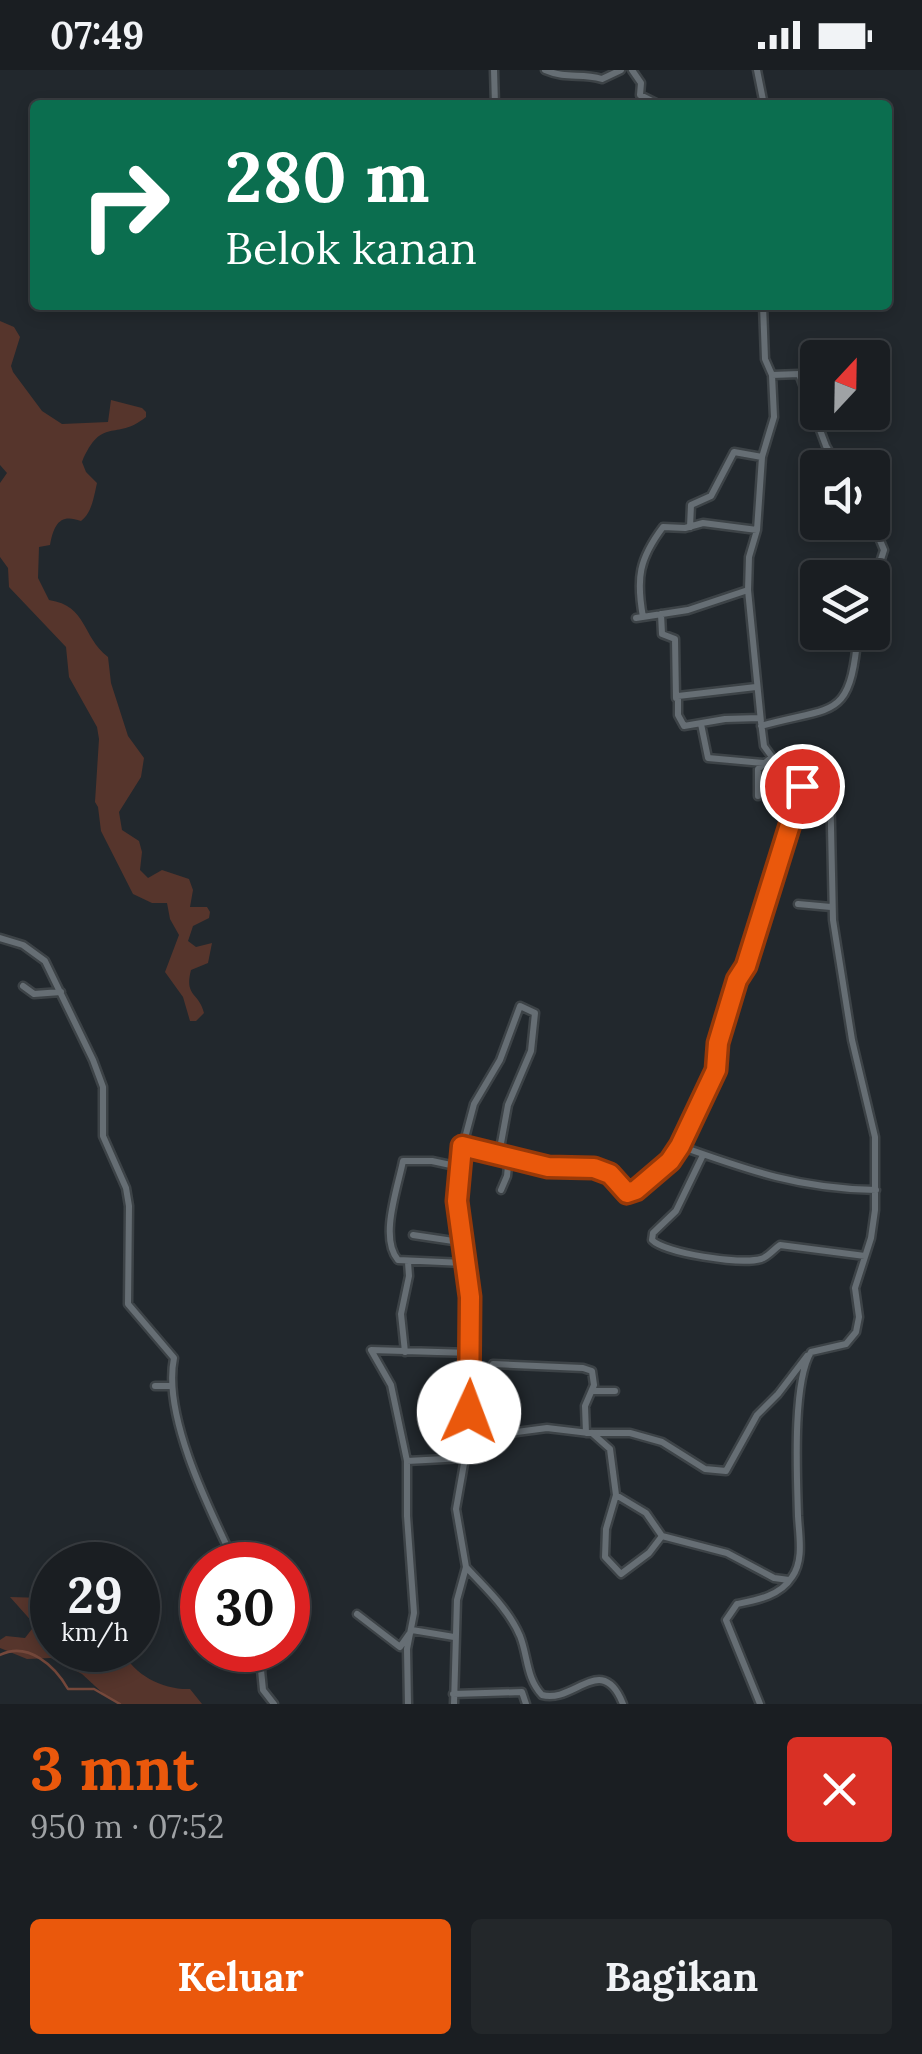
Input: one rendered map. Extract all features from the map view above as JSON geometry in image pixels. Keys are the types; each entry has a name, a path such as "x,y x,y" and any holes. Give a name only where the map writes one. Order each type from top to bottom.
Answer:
{"street":[{"path":"494,70 495,100"},
{"path":"545,70 564,78 586,74 602,79 621,70"},
{"path":"632,70 641,83 640,96 649,100"},
{"path":"757,70 763,100"},
{"path":"471,1424 512,1432 547,1428 642,1435 705,1469 726,1471 750,1425 808,1356 816,1350 846,1344 856,1332 859,1317 855,1288 874,1222 875,1137 852,1040 831,906 830,780 772,757 764,746 756,687 749,556 756,530 762,457 774,417 764,310"},
{"path":"772,375 798,374 828,450"},
{"path":"690,527 691,505 711,496 734,452 762,457"},
{"path":"748,590 688,610 639,618 641,561 662,527 703,523 756,530"},
{"path":"661,614 662,634 675,639 676,698 682,725 725,718 761,722 824,713 835,706 854,676 856,650"},
{"path":"676,698 756,687"},
{"path":"702,724 708,758 763,763"},
{"path":"758,796 758,770 772,757"},
{"path":"462,1146 548,1167 594,1168 610,1174 627,1193 670,1161 716,1070 718,1043 737,980 745,969 807,771"},
{"path":"798,904 831,906"},
{"path":"0,938 35,952 45,961 102,1087 103,1136 126,1188 128,1304 174,1358 171,1386 175,1416 226,1542"},
{"path":"24,986 34,994 62,992"},
{"path":"454,1704 457,1600 466,1567 456,1508 471,1424 470,1297 457,1201 462,1146 474,1104 500,1060 520,1006 527,1007 534,1010 536,1018 530,1036 531,1051 508,1105 500,1154"},
{"path":"680,1146 780,1180 822,1189 876,1190"},
{"path":"703,1155 676,1211 653,1232 652,1240 661,1247 696,1256 756,1259 782,1245 865,1256"},
{"path":"501,1190 508,1176 508,1156"},
{"path":"460,1166 404,1162 390,1233 393,1254 398,1260 464,1264"},
{"path":"414,1235 460,1242"},
{"path":"405,1352 401,1314 408,1262"},
{"path":"408,1704 408,1649 414,1613 407,1516 408,1462 391,1385 371,1350 471,1353"},
{"path":"760,1704 726,1620 732,1607 766,1597 791,1580 799,1555 797,1447 808,1356"},
{"path":"512,1432 508,1399 498,1392 491,1372 493,1364 583,1368 594,1376 593,1391 584,1406 589,1433 610,1449 616,1496 606,1529 605,1557 621,1574 649,1553 662,1536"},
{"path":"155,1386 171,1386"},
{"path":"593,1391 615,1391"},
{"path":"408,1462 464,1458"},
{"path":"616,1496 646,1513 662,1536 727,1553 774,1578 791,1580"},
{"path":"466,1567 515,1625 531,1681 543,1700 600,1680 616,1688 623,1704"},
{"path":"356,1614 400,1647 412,1630"},
{"path":"412,1630 454,1637"},
{"path":"262,1672 264,1690 274,1704"},
{"path":"453,1694 522,1692 526,1704"}],"shaded area":[{"path":"0,321 14,327 20,337 11,366 13,372 42,411 62,424 108,422 111,400 146,412 146,417 135,424 103,434 89,448 82,462 97,483 90,509 81,521 68,518 59,522 50,545 39,547 38,578 49,600 71,608 108,657 111,683 128,736 144,758 141,777 119,812 122,830 139,841 140,870 148,878 162,870 189,879 193,890 190,907 207,907 210,912 209,918 193,926 188,941 196,947 212,943 208,963 191,970 189,979 204,1013 196,1021 190,1021 183,997 165,972 179,935 167,903 152,903 133,894 101,831 95,802 97,727 69,677 66,647 9,587 8,568 0,557 0,483 7,473 0,465"},
{"path":"10,1597 30,1598 30,1619"},
{"path":"30,1632 30,1659 0,1648 0,1640 6,1636 25,1638"},
{"path":"78,1672 140,1672 160,1684 190,1689 202,1704 121,1704 108,1698"}],"waterway":[{"path":"0,1655 21,1651 40,1658 68,1689 94,1689 120,1704"}],"route":[{"path":"469,1412 470,1297 457,1201 462,1146 548,1167 594,1168 610,1174 627,1193 670,1161 716,1070 718,1043 737,980 746,966 802,786"}]}
